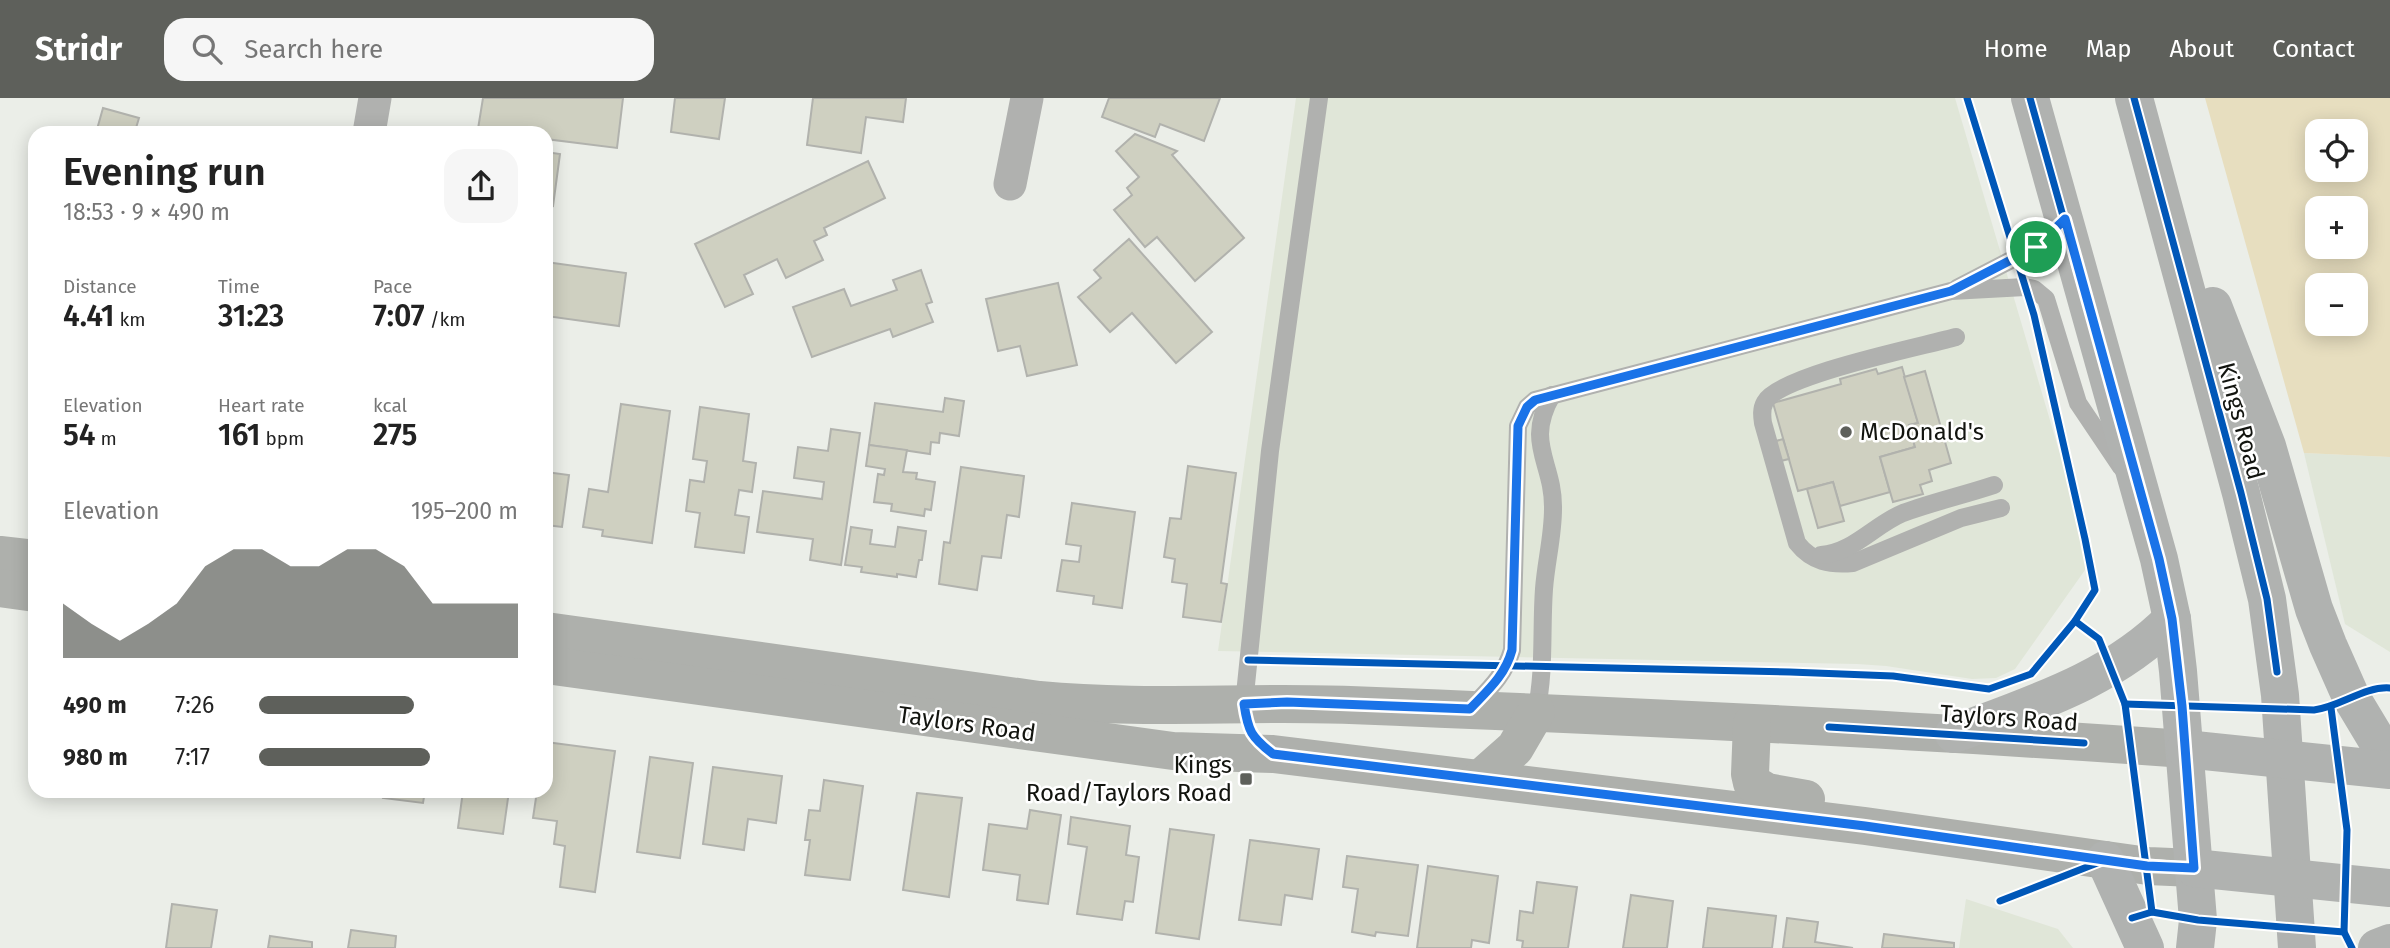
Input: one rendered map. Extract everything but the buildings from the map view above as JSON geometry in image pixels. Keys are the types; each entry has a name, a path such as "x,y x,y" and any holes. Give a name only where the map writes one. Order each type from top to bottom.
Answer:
{"main road":[{"path":"2030,98 2159,559 2172,619 2198,920 2195,948"},
{"path":"2134,98 2267,446 2323,633 2351,697 2390,762"},
{"name":"Kings Road","path":"2134,98 2241,493 2266,599 2280,695 2297,948"},
{"path":"0,555 28,558"},
{"path":"0,588 28,592"},
{"path":"1954,734 2088,682 2134,653 2172,619"},
{"name":"Taylors Road","path":"553,632 1039,700 1093,705 1287,702 1536,712 2185,749 2390,771"},
{"name":"Taylors Road","path":"553,666 1123,745 1173,751 1273,754 1865,826 2105,860 2390,888"},
{"path":"1244,704 1247,727 1256,741 1273,754"},
{"path":"1480,779 1515,748 1536,712"},
{"path":"1752,724 1750,774 1752,783 1757,788 1794,798 1883,807 1909,813 2008,847"},
{"path":"2105,860 2145,948"},
{"path":"2377,948 2390,943"}],"street":[{"path":"370,126 375,98"},
{"path":"1010,184 1027,98"}],"lane":[{"path":"1244,704 1270,451 1319,98"},
{"path":"1951,291 2036,247 2065,219"},
{"path":"1470,709 1500,678 1512,650 1518,426 1527,407 1535,400 1951,291 2025,287 2041,294 2049,306 2078,403 2140,496"},
{"path":"1956,337 1798,380 1774,392 1765,402 1762,411 1763,423 1793,532 1802,550 1820,562 1853,564 1961,518 2001,508"},
{"path":"1536,712 1541,691 1544,592 1553,506 1549,478 1541,455 1539,429 1542,413 1552,395"},
{"path":"1802,550 1817,555 1842,552 1885,522 1903,513 1994,485"}],"shaded area":[{"path":"1296,98 1955,98 2085,539 2085,570 2015,669 1996,678 1972,679 1857,664 1218,651"},
{"path":"2205,98 2390,98 2390,457 2304,453"},
{"path":"2304,453 2390,457 2390,652 2345,624"},
{"path":"1966,899 2058,929 2073,948 1959,948"}],"cycle path":[{"path":"1248,660 1893,676 1989,689 2031,674 2075,621 2095,590 2034,315 1967,98"},
{"path":"2030,98 2159,559 2172,619 2182,706"},
{"path":"2134,98 2241,493 2267,599 2277,672"},
{"path":"2075,621 2099,639 2125,704 2152,912"},
{"path":"2125,704 2314,710 2371,690 2390,688"},
{"path":"2331,708 2347,830 2344,932 2352,948"},
{"path":"1829,727 2084,743"},
{"path":"2000,901 2105,860 2194,868"},
{"path":"2132,918 2152,912 2198,920 2344,932"}],"place":[{"name":"McDonald's","path":"1846,432"},
{"name":"Kings Road/Taylors Road","path":"1246,779"}],"route":[{"path":"2065,219 2159,559 2172,619 2178,671 2194,868 2147,866 1865,826 1273,754 1256,741 1247,727 1244,704 1287,702 1470,709 1500,678 1512,650 1518,426 1527,407 1535,400 1951,291 2036,247 2065,219"}]}
